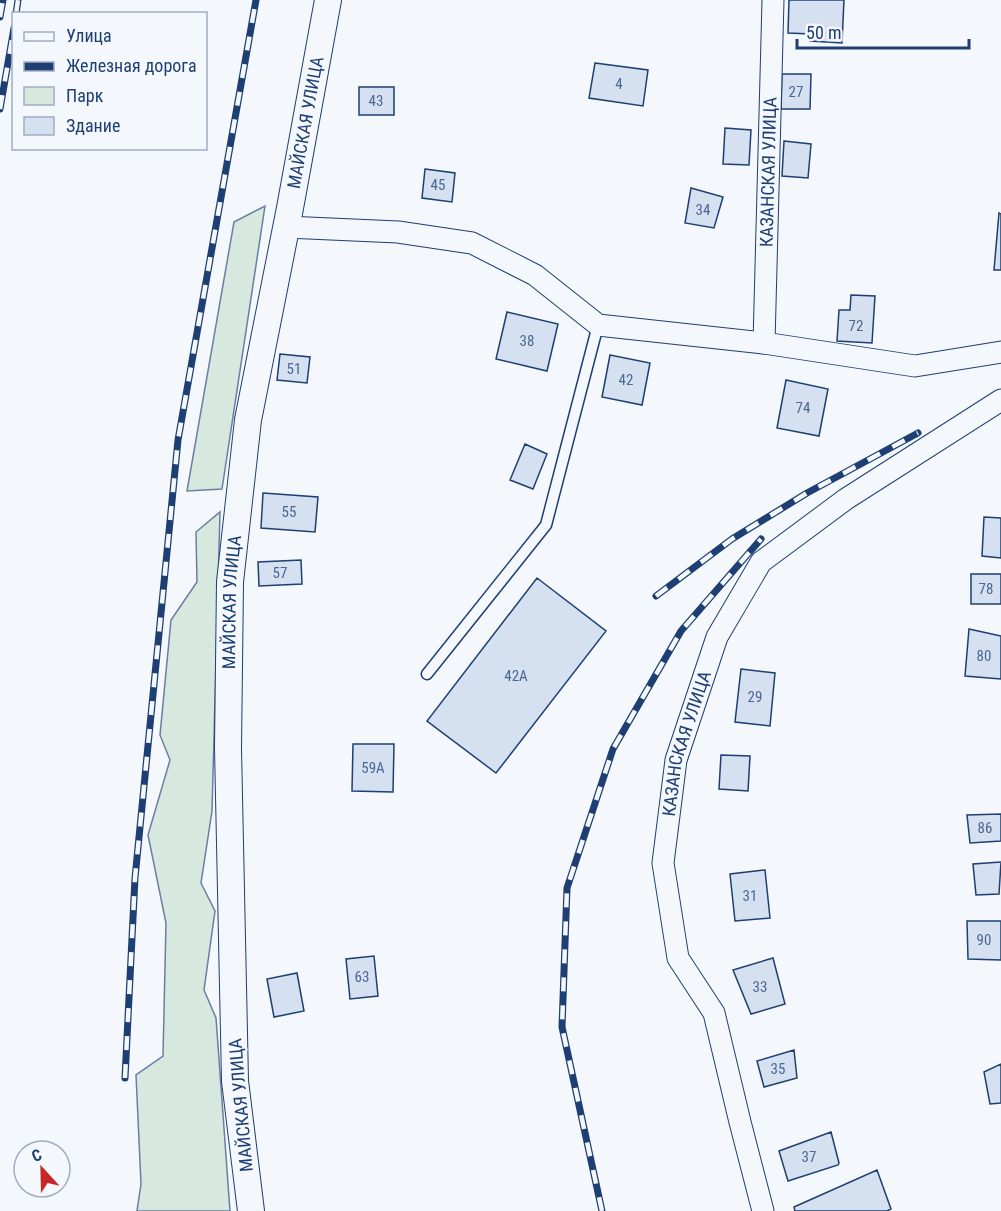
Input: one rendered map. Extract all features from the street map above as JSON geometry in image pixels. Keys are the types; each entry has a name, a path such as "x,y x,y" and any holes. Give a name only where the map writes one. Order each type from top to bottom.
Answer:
{"street":[{"name":"МАЙСКАЯ УЛИЦА","path":"251,1211 235,1081 228,748 230,582 248,420 328,0"},
{"name":"КАЗАНСКАЯ УЛИЦА","path":"764,344 773,0"},
{"path":"286,227 398,232 472,243 535,275 598,325 764,344 915,366 1001,352"},
{"name":"КАЗАНСКАЯ УЛИЦА","path":"763,1211 714,1013 678,958 663,863 676,760 717,637 761,562 846,499 1001,400"}],"lane":[{"path":"427,674 546,525 598,325"}],"green space":[{"path":"265,206 222,489 187,491 234,222"},
{"path":"220,512 212,811 201,883 215,911 204,990 216,1018 230,1211 137,1211 141,1184 136,1075 163,1056 166,923 148,835 170,760 160,735 171,620 197,582 196,532"}],"building":[{"path":"789,0 844,0 842,43 810,41 811,34 788,33"},
{"path":"595,63 648,70 643,106 589,98"},
{"path":"782,74 811,74 810,109 781,109"},
{"path":"359,87 394,87 394,115 359,115"},
{"path":"725,128 751,130 749,165 723,164"},
{"path":"784,141 811,144 808,178 782,176"},
{"path":"425,169 455,173 452,202 422,198"},
{"path":"691,188 723,197 714,228 685,223"},
{"path":"999,213 1001,214 1001,270 994,270"},
{"path":"851,295 875,296 872,343 837,341 839,310 850,310"},
{"path":"507,312 558,324 547,371 496,359"},
{"path":"280,354 310,357 307,383 277,380"},
{"path":"610,355 650,363 642,405 602,397"},
{"path":"786,380 828,389 819,436 777,428"},
{"path":"525,444 547,454 533,489 510,480"},
{"path":"263,493 318,497 315,532 261,528"},
{"path":"984,517 1001,518 1001,558 982,556"},
{"path":"301,560 302,584 259,586 258,562"},
{"path":"971,574 1001,574 1001,604 971,604"},
{"path":"537,578 606,631 496,773 427,721"},
{"path":"969,629 1001,636 1001,679 965,676"},
{"path":"741,669 775,673 770,726 735,722"},
{"path":"353,744 394,744 393,792 352,791"},
{"path":"721,755 750,756 748,791 719,789"},
{"path":"1001,814 1001,841 970,843 967,815"},
{"path":"1001,862 999,894 976,895 973,864"},
{"path":"765,870 770,918 735,921 730,874"},
{"path":"967,921 1001,921 1001,960 968,959"},
{"path":"374,956 378,996 350,999 346,959"},
{"path":"773,958 785,1004 751,1014 733,970"},
{"path":"297,973 304,1011 274,1017 267,979"},
{"path":"794,1050 797,1078 764,1087 757,1061"},
{"path":"1001,1064 1001,1103 990,1104 984,1072"},
{"path":"831,1132 838,1165 788,1181 779,1151"},
{"path":"877,1170 891,1209 887,1211 795,1211 794,1207"}],"railway":[{"path":"0,17 3,0"},
{"path":"16,12 18,0"},
{"path":"125,1078 135,878 178,440 256,0"},
{"path":"0,109 12,40"},
{"path":"656,596 732,539 807,493 918,433"},
{"path":"602,1211 562,1027 567,888 613,749 681,631 761,539"}]}
